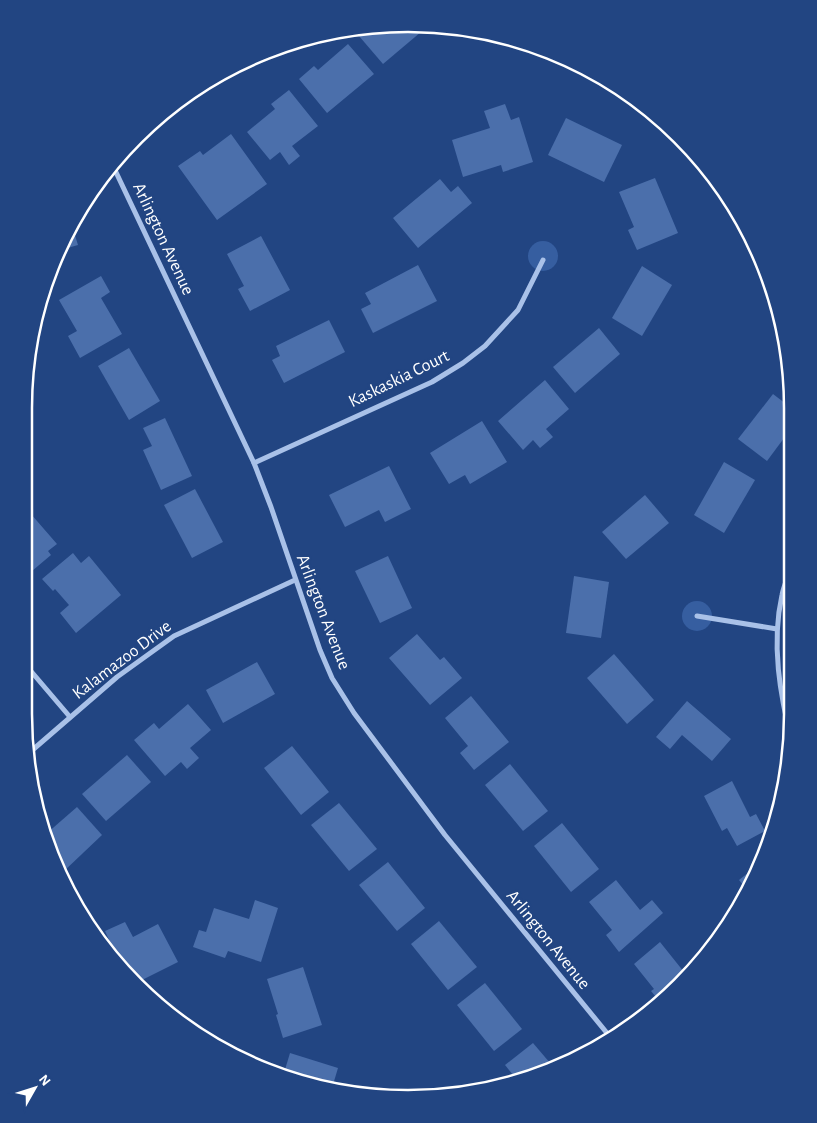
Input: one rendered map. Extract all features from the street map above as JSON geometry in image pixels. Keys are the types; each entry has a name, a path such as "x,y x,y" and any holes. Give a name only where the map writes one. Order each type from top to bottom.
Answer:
{"street":[{"name":"Arlington Avenue","path":"116,173 254,463 320,650 332,678 354,713 445,835 607,1033"},
{"name":"Kaskaskia Court","path":"254,463 432,382 463,363 485,346 518,310 544,260"},
{"name":"Kalamazoo Drive","path":"34,748 132,666 174,636 295,580"},
{"path":"784,588 778,629 778,664 784,709"},
{"path":"697,616 778,629"},
{"path":"32,672 70,717"}],"shaded area":[{"path":"543,241 549,242 557,250 557,262 549,270 543,271 537,270 529,262 528,256 529,250 537,242"},
{"path":"697,601 707,606 712,616 707,626 697,631 687,626 682,616 687,606"}],"building":[{"path":"420,32 383,64 359,36 384,33"},
{"path":"348,44 374,74 327,113 299,79 314,66 318,70"},
{"path":"289,90 318,126 292,146 300,156 289,165 280,152 270,160 247,132 275,109 271,104"},
{"path":"505,104 511,120 519,117 533,162 503,172 501,165 463,177 452,140 490,128 484,111"},
{"path":"566,118 622,145 604,182 548,155"},
{"path":"231,134 267,184 217,220 178,166 200,151 203,155"},
{"path":"655,178 678,233 637,250 628,230 634,227 619,192"},
{"path":"440,179 451,192 458,186 472,203 418,248 393,218"},
{"path":"75,235 78,245 69,248"},
{"path":"261,236 290,290 250,311 238,289 244,286 227,254"},
{"path":"418,265 437,301 373,333 361,309 371,304 365,293"},
{"path":"642,266 672,285 642,336 612,318"},
{"path":"101,276 110,292 101,298 122,334 80,358 68,336 77,331 59,300"},
{"path":"329,320 345,352 284,383 272,360 280,356 276,346"},
{"path":"599,328 620,354 575,393 553,367"},
{"path":"129,348 160,401 129,420 98,366"},
{"path":"545,380 569,409 546,429 553,437 540,448 533,440 523,450 498,421"},
{"path":"773,394 784,402 784,438 767,461 738,439"},
{"path":"165,418 192,476 161,490 143,450 152,446 143,428"},
{"path":"482,421 507,462 470,484 465,475 449,484 430,453"},
{"path":"724,462 755,480 724,533 694,515"},
{"path":"389,466 411,509 385,522 379,510 345,527 329,495"},
{"path":"195,489 223,542 192,558 164,505"},
{"path":"645,495 669,523 626,559 602,532"},
{"path":"32,515 57,544 48,551 51,555 32,571"},
{"path":"73,553 81,563 89,556 121,595 76,633 60,613 69,605 55,589 53,591 42,579"},
{"path":"388,556 412,608 380,623 355,571"},
{"path":"574,576 609,582 601,638 566,633"},
{"path":"417,634 440,660 444,657 462,678 430,705 389,658"},
{"path":"614,654 654,700 627,724 587,678"},
{"path":"257,662 275,694 223,723 206,690"},
{"path":"471,696 509,742 474,770 460,753 468,746 445,718"},
{"path":"687,701 731,739 712,761 682,735 670,749 656,737"},
{"path":"188,704 211,730 190,748 199,758 187,769 181,762 165,776 134,740 154,723 159,729"},
{"path":"292,746 329,792 301,815 264,768"},
{"path":"127,755 151,782 106,821 82,794"},
{"path":"510,764 548,811 523,831 485,785"},
{"path":"732,781 750,817 756,814 765,831 737,846 727,828 722,831 704,796"},
{"path":"339,803 377,849 349,871 311,825"},
{"path":"77,807 102,835 66,869 51,830"},
{"path":"562,823 599,869 571,892 534,846"},
{"path":"388,862 425,908 397,931 359,885"},
{"path":"750,871 743,885 739,880"},
{"path":"616,880 640,910 652,900 663,913 619,952 606,935 612,930 589,902"},
{"path":"255,900 278,908 261,962 228,951 225,958 193,947 199,930 206,932 214,908 249,919"},
{"path":"439,921 477,967 448,990 411,944"},
{"path":"125,922 133,937 158,924 178,962 143,980 111,944 105,931"},
{"path":"660,942 683,971 656,997 651,991 654,989 634,964"},
{"path":"303,967 322,1025 283,1038 267,979"},
{"path":"485,983 522,1029 494,1051 457,1005"},
{"path":"533,1043 550,1063 514,1076 505,1065"},
{"path":"290,1053 338,1068 334,1083 285,1070"}]}
